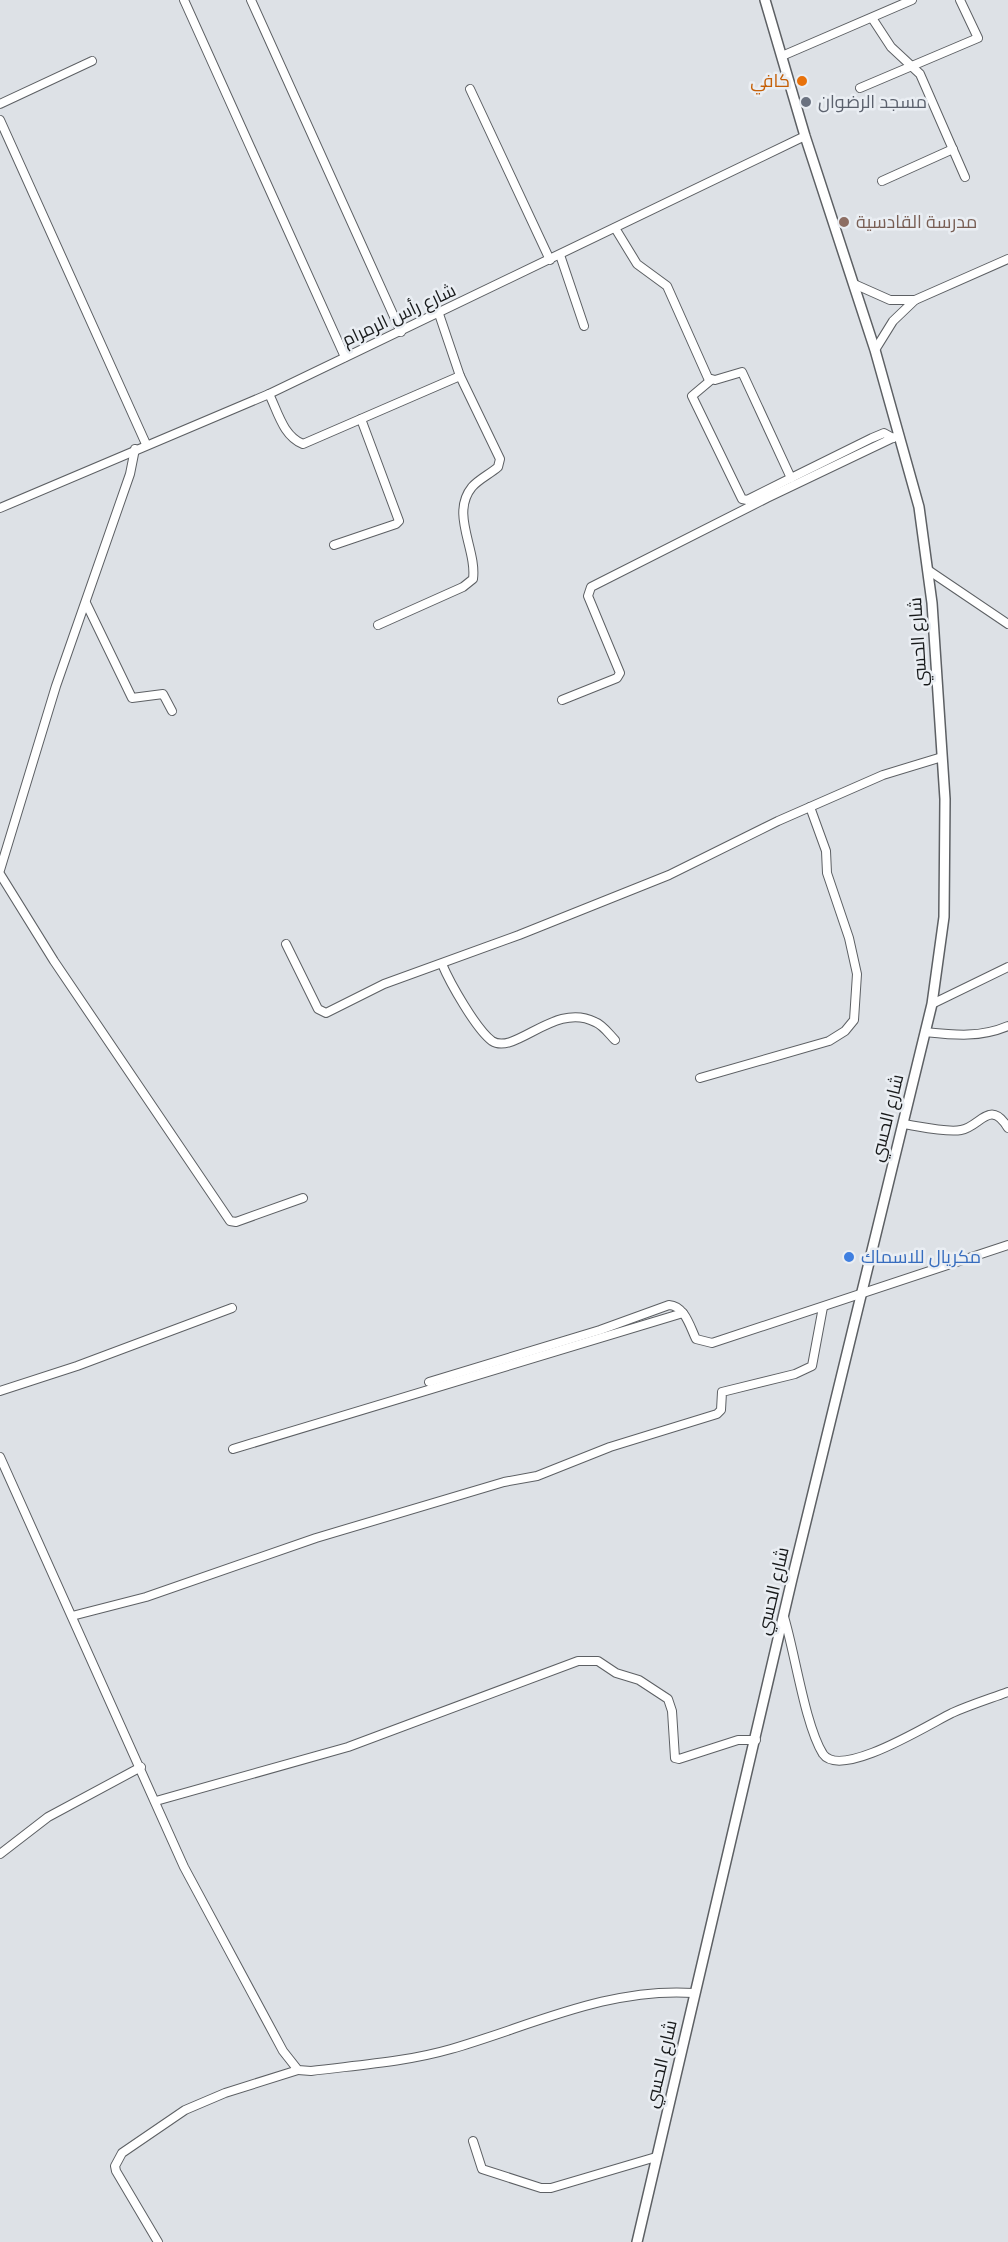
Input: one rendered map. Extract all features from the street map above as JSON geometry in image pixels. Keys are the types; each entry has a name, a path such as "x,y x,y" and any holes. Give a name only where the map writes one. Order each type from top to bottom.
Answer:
{"street":[{"path":"184,0 345,357"},
{"path":"251,0 401,332"},
{"name":"شارع الحسي","path":"637,2242 694,1993 932,1004 944,917 945,799 928,570 919,507 896,436 875,350 765,0"},
{"path":"783,56 912,0"},
{"path":"860,88 978,38 960,0"},
{"path":"872,18 891,46 920,74 965,177"},
{"path":"0,104 92,61"},
{"path":"470,89 550,260"},
{"path":"0,120 146,444"},
{"name":"شارع رأس الرمرام","path":"0,508 146,444 269,394 806,136"},
{"path":"882,181 953,149"},
{"path":"615,228 637,264 667,286 711,380"},
{"path":"560,255 584,327"},
{"path":"875,350 893,321 915,300 1008,259"},
{"path":"854,284 890,300 915,300"},
{"path":"378,625 463,587 473,579 474,568 462,519 468,494 473,486 498,467 500,459 460,376 439,314"},
{"path":"791,478 742,372 711,380 694,392 692,396 696,406 742,499 747,500 765,495 791,478 884,433 896,436"},
{"path":"269,394 287,433 294,440 303,444 460,376"},
{"path":"334,545 399,521 361,419"},
{"path":"562,700 616,678 620,673 588,596 591,587 765,495 896,436"},
{"path":"135,449 130,474 56,686 0,872 54,961 230,1221 236,1222 303,1198"},
{"path":"928,570 1008,624"},
{"path":"86,603 132,698 163,694 172,711"},
{"path":"286,944 322,1012 384,984 669,875 810,807 883,776 942,757"},
{"path":"700,1078 828,1041 844,1031 854,1020 856,974 852,950 827,873 826,851 810,807"},
{"path":"441,964 456,994 493,1041 502,1043 520,1039 556,1019 567,1016 582,1017 597,1022 615,1040"},
{"path":"932,1004 1008,967"},
{"path":"925,1032 964,1036 994,1032 1008,1026"},
{"path":"903,1124 960,1130 978,1120 996,1115 1001,1117 1008,1128"},
{"path":"429,1382 600,1330 669,1305 676,1305 683,1313 696,1339 712,1343 1008,1245"},
{"path":"72,1616 146,1597 316,1538 504,1482 537,1476 610,1447 717,1414 721,1410 722,1392 795,1374 812,1366 823,1307"},
{"path":"0,1391 77,1366 232,1308"},
{"path":"233,1449 683,1313"},
{"path":"0,1457 184,1867 274,2036 292,2065 298,2070"},
{"path":"784,1617 812,1725 822,1751 834,1762 842,1762 880,1749 924,1731 964,1708 1008,1692"},
{"path":"156,1801 348,1747 578,1661 598,1661 616,1673 639,1680 669,1699 675,1758 679,1759 738,1740 756,1740"},
{"path":"0,1854 48,1817 141,1767"},
{"path":"158,2242 115,2166 122,2153 185,2110 225,2093 298,2070 311,2072 417,2056 459,2046 569,2008 661,1992 694,1993"},
{"path":"473,2141 482,2169 541,2188 608,2172 656,2157"}],"place":[{"name":"كافي","path":"802,81"},
{"name":"مسجد الرضوان","path":"806,102"},
{"name":"مدرسة القادسية","path":"844,222"},
{"name":"مكريال للاسماك","path":"849,1257"}]}
